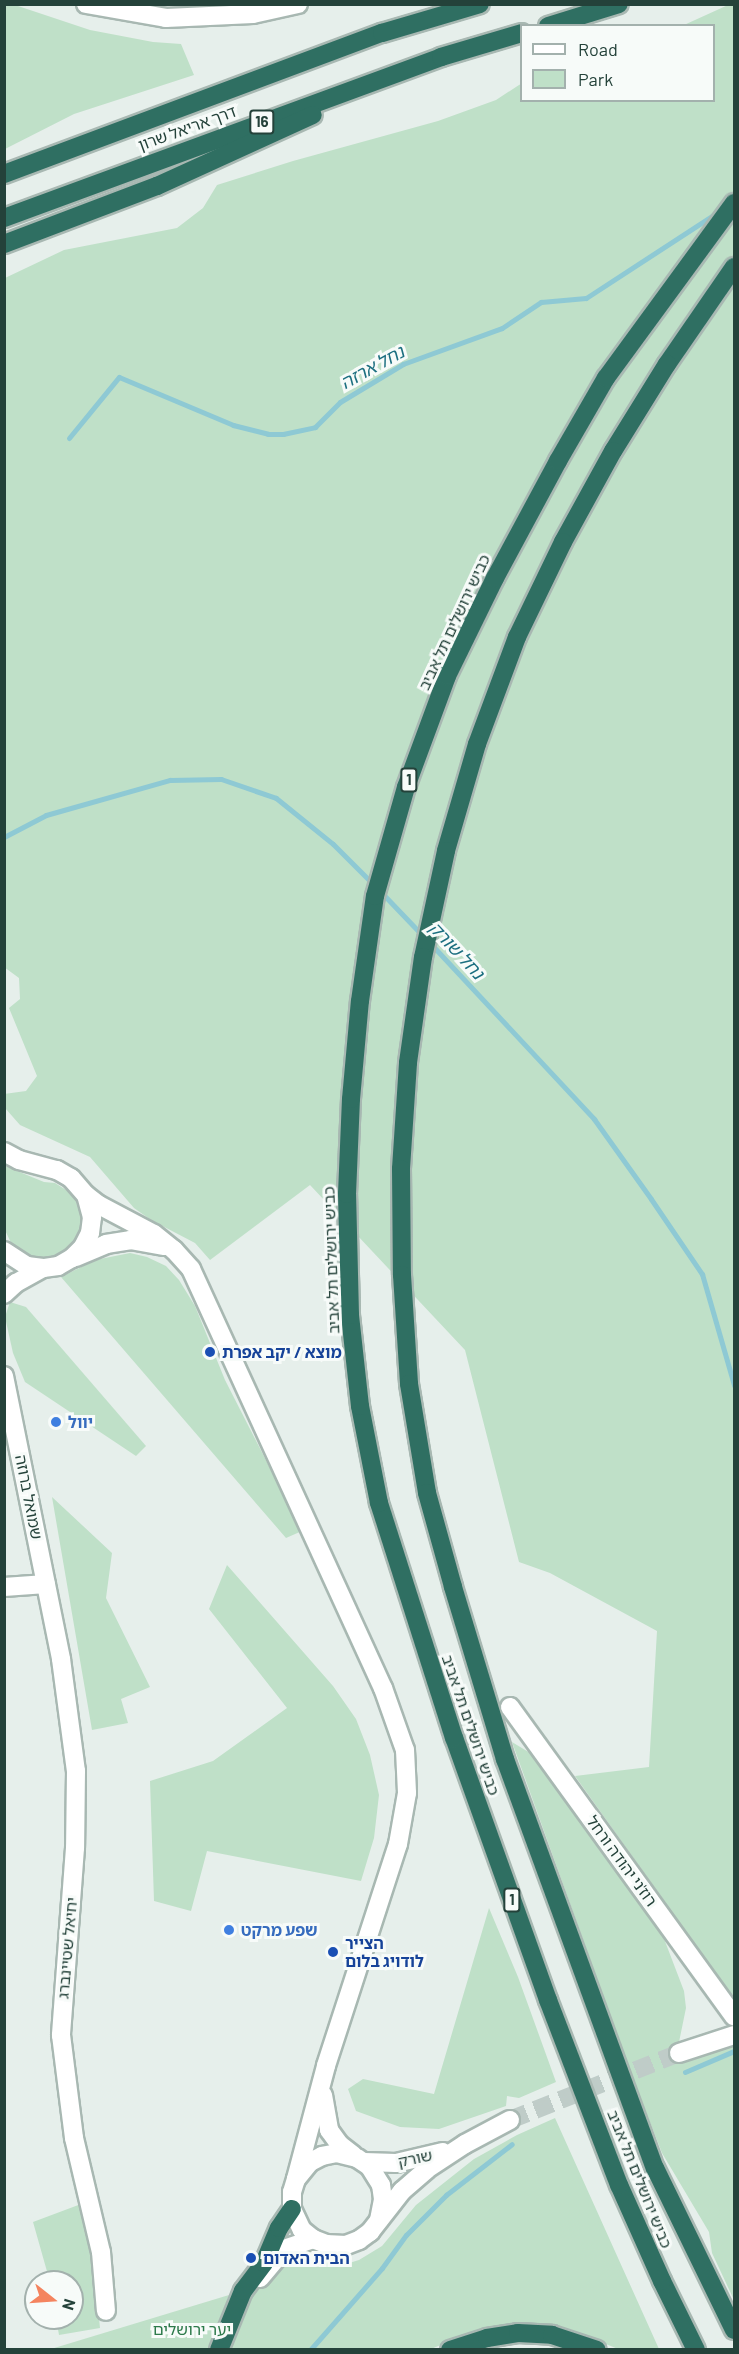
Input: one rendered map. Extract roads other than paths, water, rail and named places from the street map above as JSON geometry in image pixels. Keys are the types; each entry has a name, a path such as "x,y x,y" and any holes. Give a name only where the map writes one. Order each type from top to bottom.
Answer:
{"highway":[{"name":"דרך אריאל שרון","path":"4,174 382,33 480,4"},
{"path":"554,24 619,4"},
{"name":"דרך אריאל שרון","path":"4,218 444,56 520,34"},
{"path":"4,244 157,186 444,56"},
{"name":"כביש ירושלים תל אביב","path":"696,2349 662,2282 619,2185 544,1990 454,1738 379,1503 365,1438 350,1315 347,1194 351,1099 360,1001 375,896 406,787 447,676 495,578 606,378 735,203"},
{"name":"כביש ירושלים תל אביב","path":"735,267 643,403 558,553 513,647 477,744 446,851 423,957 408,1063 401,1168 402,1275 409,1383 427,1493 439,1535 505,1759 655,2168 735,2330"},
{"path":"219,2349 243,2291 264,2263 279,2228 292,2209"},
{"path":"450,2349 487,2338 518,2333 552,2335 597,2349"}],"main road":[{"path":"86,4 166,18 253,14 298,4"},
{"path":"4,1152 27,1164 64,1173 77,1182 86,1195 99,1205 154,1234 174,1250 191,1269 383,1688 405,1750 407,1793 398,1844 326,2066 292,2192 292,2209 298,2224 313,2239 333,2246 346,2245 365,2236 410,2183 465,2144 510,2120"},
{"path":"72,1258 83,1247 90,1233 92,1217 86,1195"},
{"path":"4,1251 20,1263 43,1268 58,1266 106,1244 130,1240 152,1242 174,1250"},
{"path":"4,1294 16,1283 43,1268"},
{"name":"שמואל ברוזה","path":"4,1376 46,1584"},
{"path":"4,1587 46,1584"},
{"name":"יחיאל שטיינברג","path":"46,1584 61,1659 76,1771 75,1848 61,2035 74,2138 101,2252 106,2311"},
{"name":"רוז'ני יהודה ורחל","path":"510,1707 735,2016"},
{"path":"679,2053 735,2035"},
{"path":"326,2066 323,2096 326,2122 339,2144 374,2172 381,2185 383,2199 379,2220"},
{"name":"שורק","path":"361,2160 386,2164 406,2162 465,2144"},
{"path":"296,2179 310,2162 322,2156 337,2153 361,2160"},
{"path":"226,2349 240,2310 255,2282 284,2249 313,2239"}],"waterway":[{"name":"נחל ארזה","path":"69,438 119,377 233,425 268,434 283,434 315,427 340,402 403,364 502,328 541,302 586,298 721,210"},
{"name":"נחל שורק","path":"4,837 46,815 170,780 221,779 276,798 333,844 374,885"},
{"name":"נחל שורק","path":"380,891 424,937"},
{"name":"נחל שורק","path":"430,943 594,1119 651,1199 702,1274 734,1385"},
{"path":"685,2072 734,2051"},
{"path":"310,2350 382,2268 406,2235 446,2195 512,2144"}],"tunnel":[{"path":"510,2120 679,2053"}],"place":[{"name":"מוצא / יקב אפרת","path":"210,1352"},
{"name":"יוול","path":"56,1422"},
{"name":"שפע מרקט","path":"229,1930"},
{"name":"הצייר לודויג בלום","path":"333,1952"},
{"name":"הבית האדום","path":"251,2258"}],"park label":[{"name":"יער ירושלים","path":"192,2329"}]}
